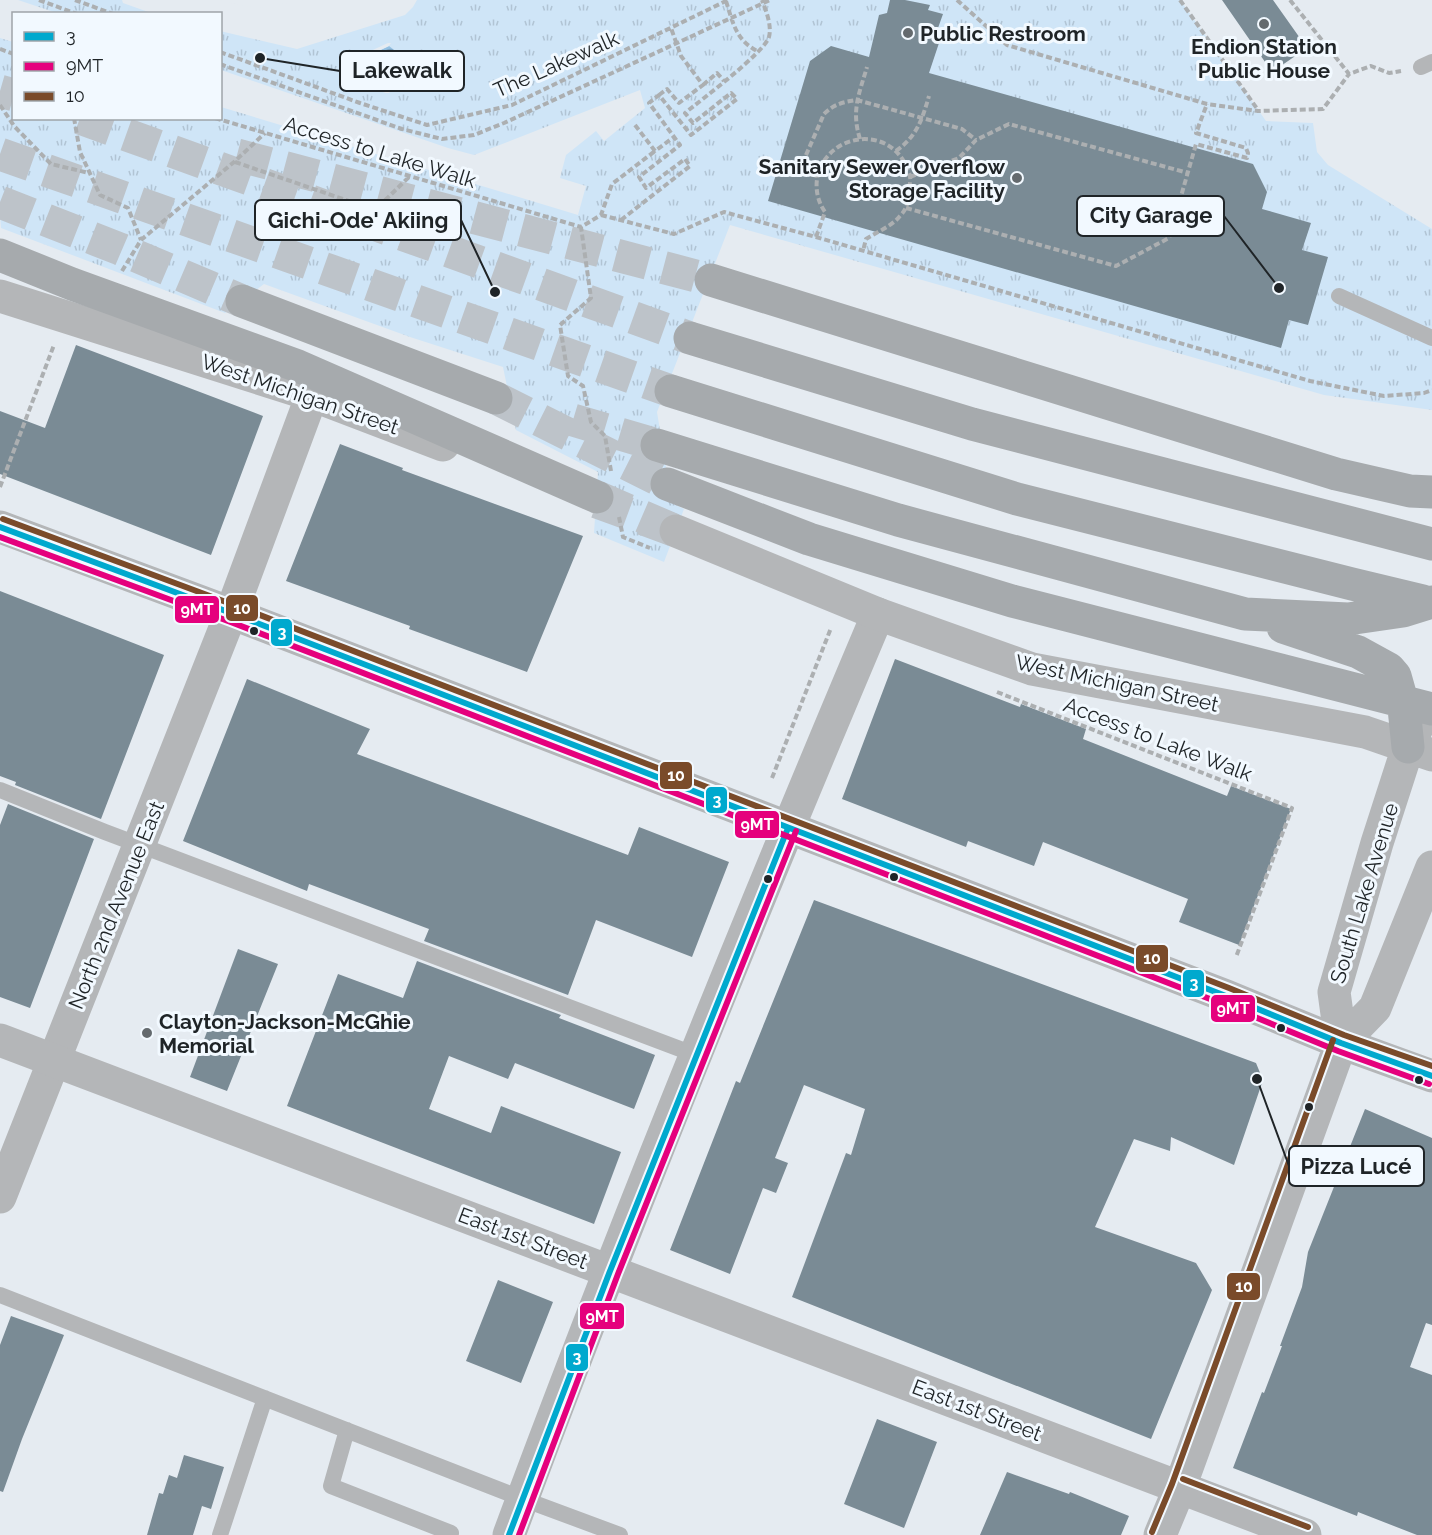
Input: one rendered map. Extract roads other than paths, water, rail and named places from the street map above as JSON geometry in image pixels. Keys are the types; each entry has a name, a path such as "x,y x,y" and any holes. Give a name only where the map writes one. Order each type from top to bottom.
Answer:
{"highway":[{"path":"0,255 72,284 298,366 606,498"},
{"path":"711,280 1336,474 1410,491 1432,492"},
{"path":"242,301 496,398"},
{"path":"690,338 972,424 1432,543"},
{"path":"671,391 1017,499 1432,603"},
{"path":"657,445 898,520 1245,614 1358,652 1389,669 1395,675 1420,751"},
{"path":"1336,474 1424,534 1432,543"},
{"path":"667,484 809,538 1012,601 1432,709"},
{"path":"1245,614 1348,619 1403,611 1432,603"}],"street":[{"name":"West Michigan Street","path":"0,296 312,395 606,498"},
{"name":"North 2nd Avenue East","path":"0,1197 231,613 312,395"},
{"path":"0,527 231,613 1226,996 1341,1043 1432,1076"},
{"name":"West Michigan Street","path":"666,541 1032,669 1365,732 1420,751"},
{"path":"510,1535 610,1271 696,1055 878,614"},
{"name":"South Lake Avenue","path":"1341,1043 1334,992 1377,843 1420,751 1432,693"},
{"path":"1160,1535 1341,1043 1375,1008 1432,867"},
{"name":"East 1st Street","path":"0,1040 1305,1535"}],"lane":[{"path":"1339,296 1432,338"},
{"path":"0,790 696,1055"},
{"path":"0,1295 620,1535"},
{"path":"220,1535 265,1398"},
{"path":"347,1430 331,1486 451,1533"}],"water":[{"path":"389,46 402,56 396,81 387,90 346,78 353,63"}],"tunnel":[{"path":"0,91 12,94"},
{"path":"86,120 690,338"},
{"path":"0,154 671,391"},
{"path":"237,155 711,280"},
{"path":"0,202 120,249 242,301"},
{"path":"496,398 667,484"},
{"path":"573,420 657,445"},
{"path":"597,497 676,531"},
{"path":"597,502 676,531"}],"place":[{"name":"Endion Station Public House","path":"1264,24"},
{"name":"Public Restroom","path":"908,33"},
{"name":"Lakewalk","path":"260,58"},
{"name":"Sanitary Sewer Overflow Storage Facility","path":"1017,178"},
{"name":"City Garage","path":"1279,288"},
{"name":"Gichi-Ode' Akiing","path":"495,292"},
{"name":"Clayton-Jackson-McGhie Memorial","path":"147,1033"},
{"name":"Pizza Lucé","path":"1257,1079"}]}
